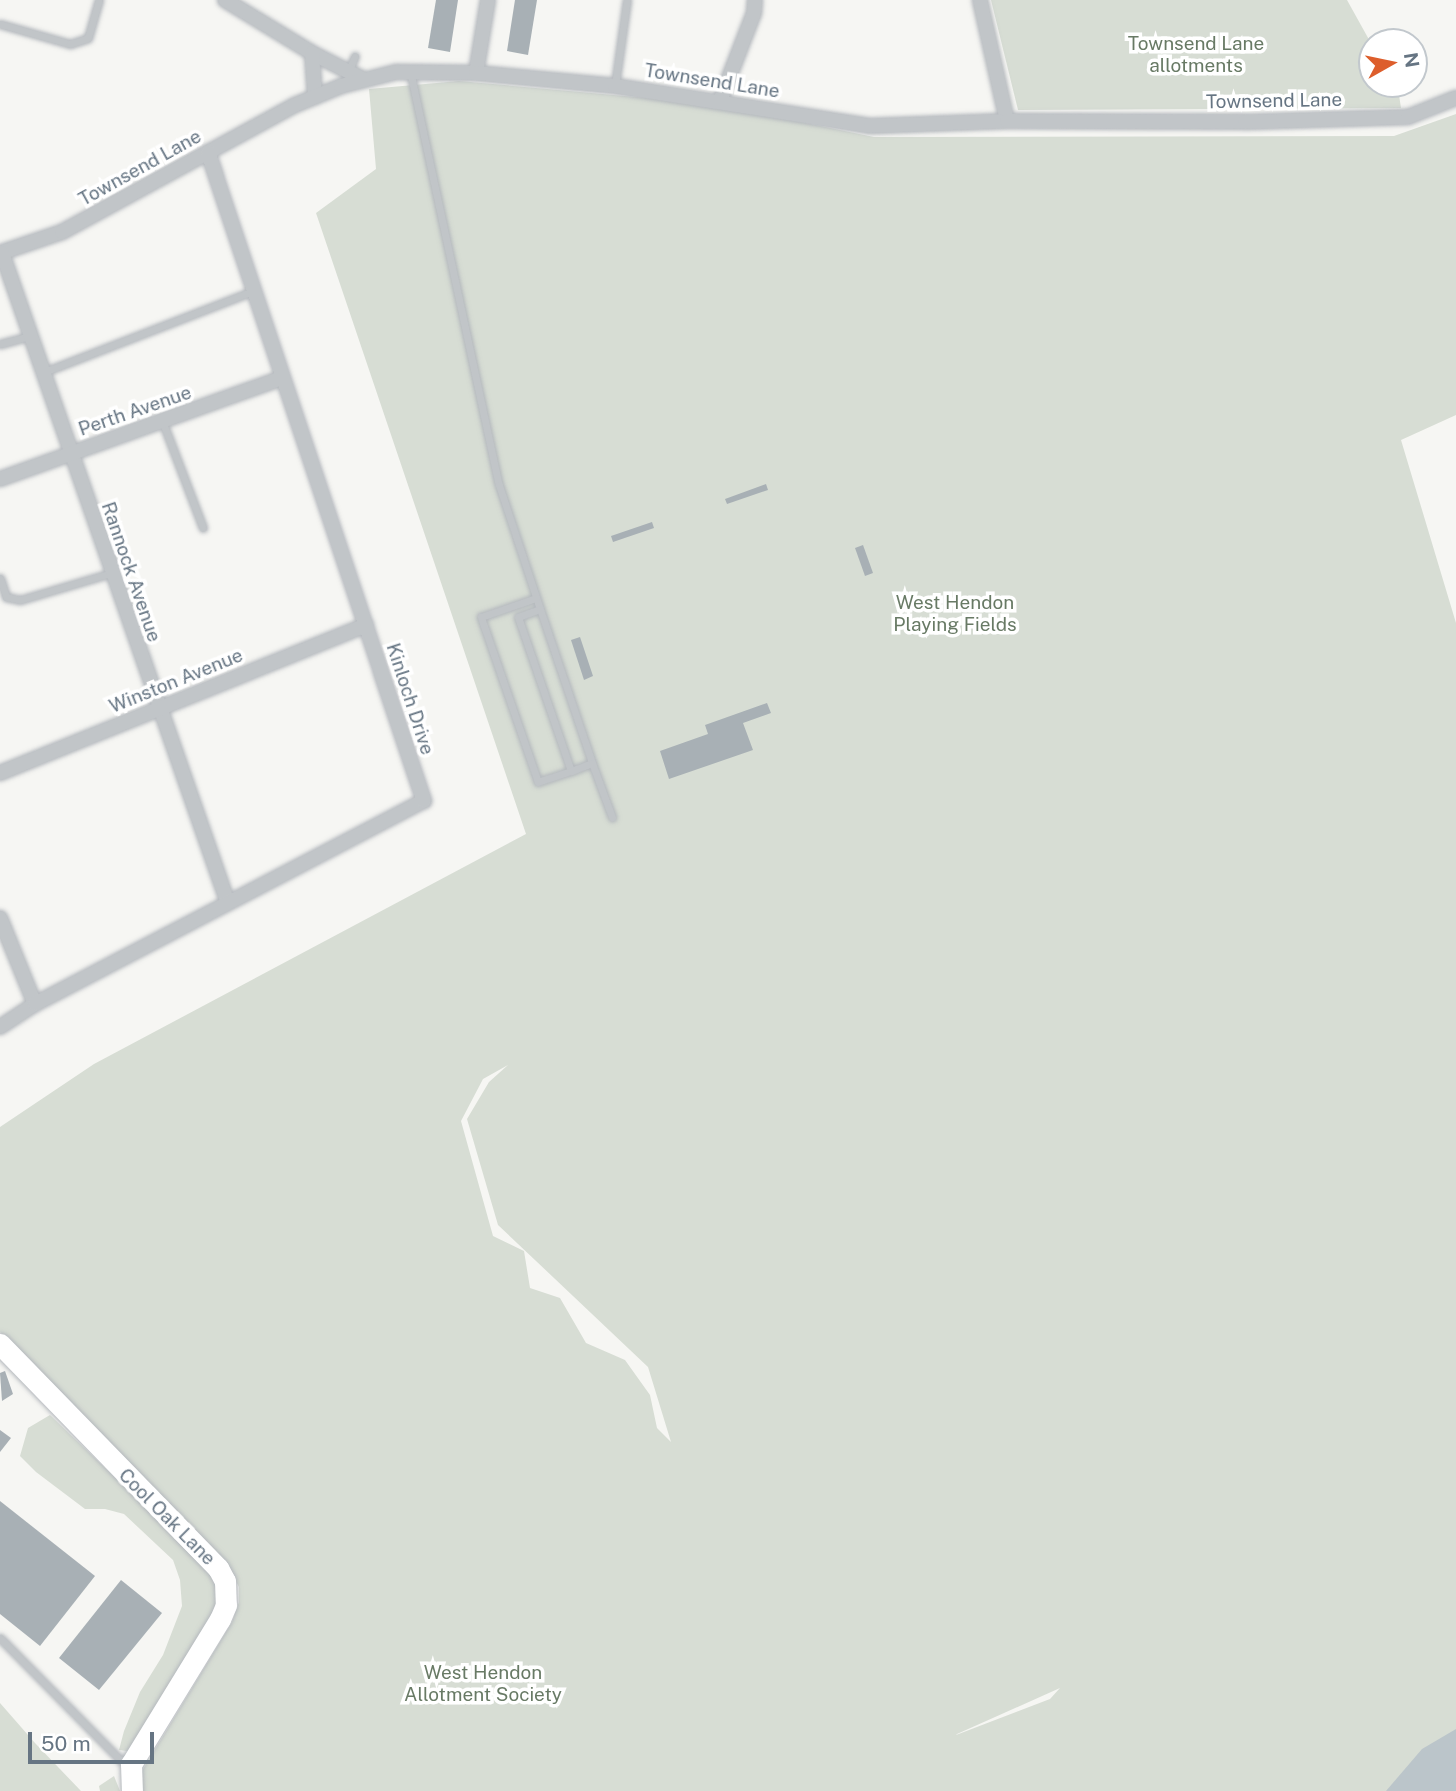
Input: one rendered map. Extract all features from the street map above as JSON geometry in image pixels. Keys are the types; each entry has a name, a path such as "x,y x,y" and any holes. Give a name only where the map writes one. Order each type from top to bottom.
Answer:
{"street":[{"path":"225,0 363,79"},
{"path":"476,74 488,0"},
{"path":"720,101 754,13 755,0"},
{"path":"980,0 1007,121"},
{"path":"312,52 315,97"},
{"name":"Townsend Lane","path":"1,253 62,232 315,97 363,79 410,71 615,86 871,126 1007,121 1245,122 1408,117 1456,99"},
{"name":"Kinloch Drive","path":"0,1027 35,1004 424,801 208,152"},
{"name":"Rannock Avenue","path":"1,253 158,709 228,903"},
{"name":"Perth Avenue","path":"0,479 163,423 282,378"},
{"name":"Winston Avenue","path":"0,773 366,625"},
{"path":"0,918 35,1004"},
{"name":"Cool Oak Lane","path":"0,1345 218,1568 225,1581 226,1605 220,1619 131,1781"}],"lane":[{"path":"0,24 71,44 89,38 99,0"},
{"path":"615,86 627,0"},
{"path":"349,70 355,56"},
{"path":"410,71 499,485 612,817"},
{"path":"44,372 253,291"},
{"path":"0,344 30,335"},
{"path":"163,423 203,528"},
{"path":"0,578 6,597 20,600 111,573"},
{"path":"536,598 481,617 538,782 592,763"},
{"path":"540,609 518,617 571,771"},
{"path":"0,1638 131,1781"}],"green space":[{"name":"Townsend Lane allotments","path":"991,0 1347,0 1363,28 1358,28 1358,98 1399,98 1401,108 1018,110"},
{"name":"West Hendon Playing Fields","path":"459,81 713,104 874,137 1394,136 1456,114 1456,415 1401,440 1456,623 1456,1730 1387,1791 143,1791 139,1776 232,1622 239,1602 239,1587 231,1572 0,1332 0,1127 94,1064 526,834 316,213 376,169 369,89","holes":["508,1065 489,1082 467,1119 498,1225 648,1367 671,1442 657,1428 650,1395 625,1360 586,1343 560,1298 530,1288 524,1251 493,1236 461,1121 483,1079","1060,1688 1050,1699 956,1735 957,1734"]},
{"path":"50,1415 210,1569 220,1598 135,1752 119,1750 140,1692 163,1655 182,1606 180,1580 173,1560 124,1514 105,1509 85,1509 36,1472 20,1456 28,1428"},
{"path":"0,1703 35,1743 81,1791 0,1791"},
{"path":"114,1776 120,1791 100,1791 99,1786"}],"shaded area":[{"path":"1456,1729 1456,1791 1386,1791 1422,1749"}],"building":[{"path":"436,0 458,0 450,52 428,48"},
{"path":"515,0 537,0 528,55 507,51"},
{"path":"766,484 768,490 727,504 725,499"},
{"path":"652,522 654,528 613,542 611,536"},
{"path":"863,545 873,573 865,576 855,548"},
{"path":"580,637 593,676 584,680 571,640"},
{"path":"767,703 771,713 743,723 753,750 669,779 660,751 708,734 705,725"},
{"path":"5,1371 13,1394 2,1401 0,1373"},
{"path":"0,1430 11,1438 0,1452"},
{"path":"0,1501 95,1576 40,1646 0,1614"},
{"path":"121,1580 162,1613 99,1690 59,1658"}],"park label":[{"name":"West Hendon Allotment Society","path":"483,1684"}]}
